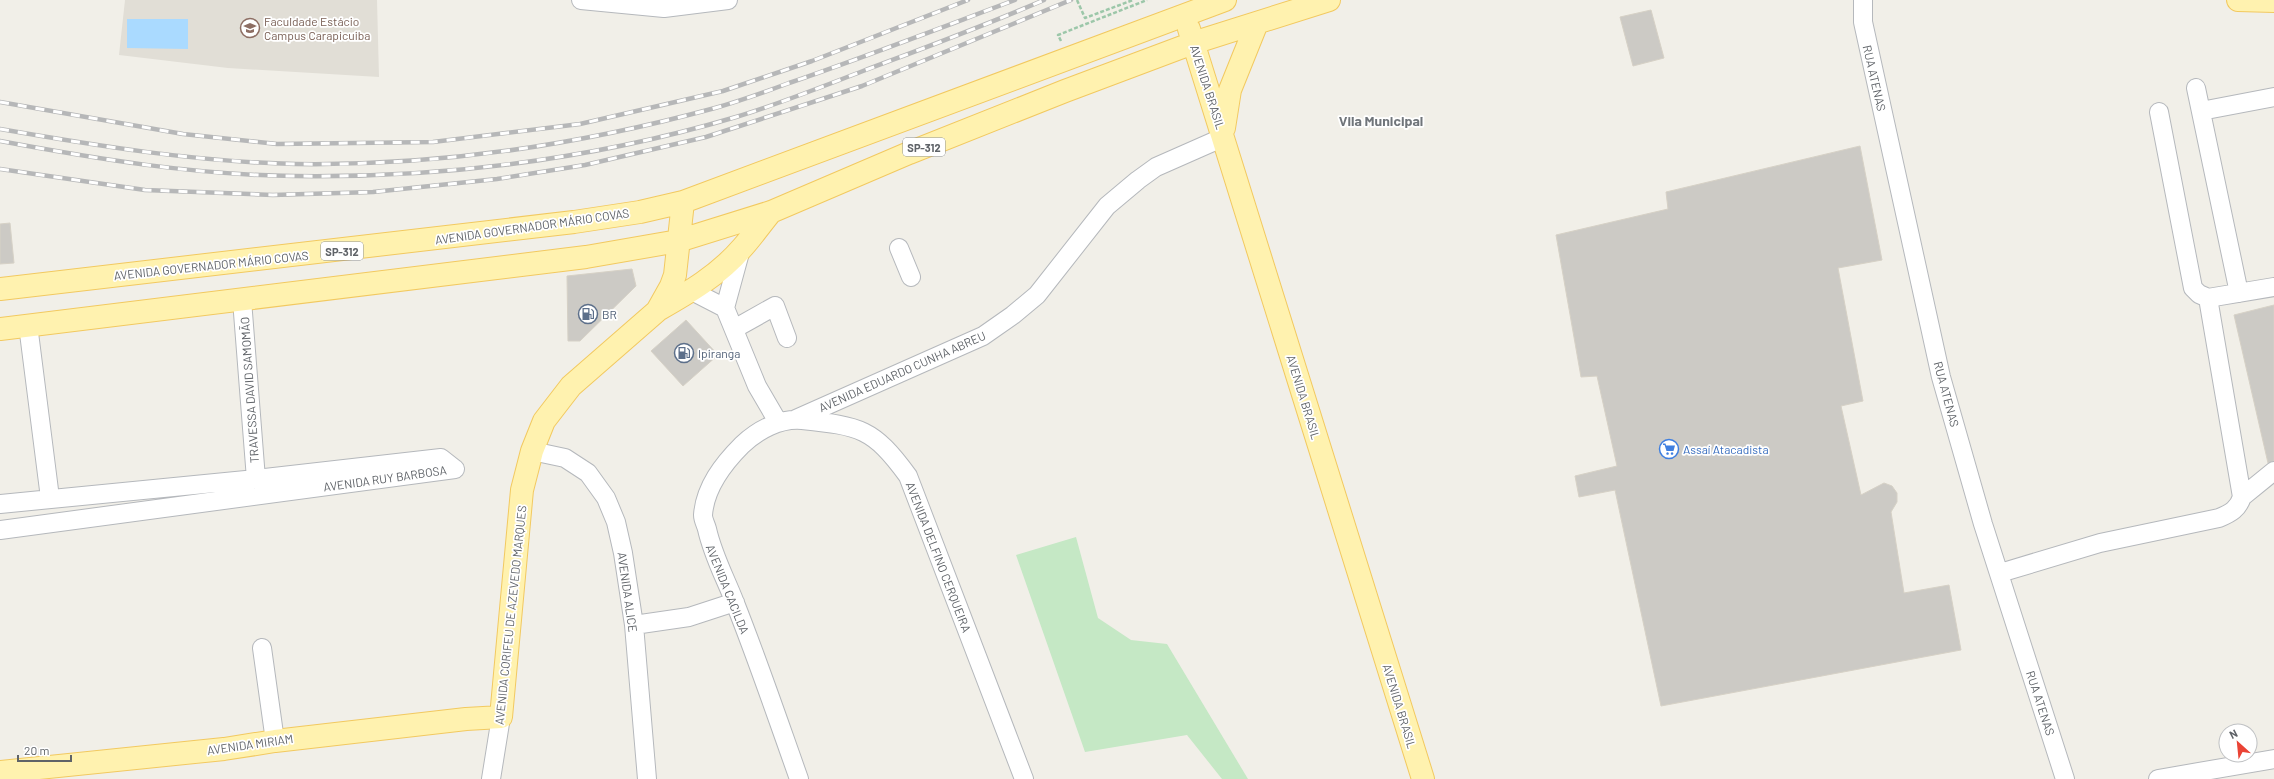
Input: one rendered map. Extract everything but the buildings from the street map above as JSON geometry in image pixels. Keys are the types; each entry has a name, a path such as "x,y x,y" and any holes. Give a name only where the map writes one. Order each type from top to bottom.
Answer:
{"main road":[{"name":"SP-312","path":"683,202 1225,0"},
{"name":"SP-312","path":"0,328 242,300 586,257 678,241 771,212 909,153 1193,43 1329,0"},
{"path":"2238,0 2274,1"},
{"name":"AVENIDA BRASIL","path":"1185,14 1423,779"},
{"path":"1224,137 1226,108 1230,90 1257,23"},
{"path":"656,311 671,286 675,275 683,202"},
{"name":"AVENIDA GOVERNADOR MÁRIO COVAS","path":"0,289 574,222 640,212 683,202"},
{"path":"532,451 544,421 571,386 656,311 692,291 741,249 771,212"},
{"name":"AVENIDA CORIFEU DE AZEVEDO MARQUES","path":"501,717 522,490 532,451"},
{"name":"AVENIDA MIRIAM","path":"0,772 224,749 275,741 501,717"}],"street":[{"path":"581,0 664,8 728,0"},
{"path":"1287,13 1314,0"},
{"name":"RUA ATENAS","path":"1863,0 1863,22 1941,377 1983,524 2065,779"},
{"path":"2196,88 2239,293"},
{"path":"2201,111 2274,97"},
{"path":"2159,112 2193,288 2199,294 2208,298 2274,287"},
{"name":"AVENIDA EDUARDO CUNHA ABREU","path":"787,421 984,336 1014,315 1037,294 1107,206 1138,180 1156,167 1224,137"},
{"path":"899,248 911,277"},
{"path":"741,249 725,308 757,386 787,421"},
{"path":"692,291 725,308"},
{"path":"2000,573 2100,543 2219,518 2232,512 2239,506 2242,496 2208,298"},
{"name":"TRAVESSA DAVID SAMOMÃO","path":"242,300 256,479"},
{"path":"734,329 775,306 787,338"},
{"path":"28,325 50,498"},
{"name":"AVENIDA CACILDA","path":"787,421 755,434 736,451 713,483 706,500 703,517 710,544 735,602 799,779"},
{"name":"AVENIDA DELFINO CERQUEIRA","path":"787,421 840,424 858,429 876,438 891,452 908,476 1024,779"},
{"name":"AVENIDA ALICE","path":"532,451 564,458 578,465 588,473 600,489 616,522 623,553 634,625 647,779"},
{"name":"AVENIDA RUY BARBOSA","path":"0,504 256,479 441,458 455,469 0,530"},
{"path":"2242,496 2274,471"},
{"path":"634,625 689,617 735,602"},
{"path":"262,648 275,741"},
{"name":"AVENIDA CORIFEU DE AZEVEDO MARQUES","path":"491,779 501,717"},
{"path":"2158,779 2274,759"}],"path":[{"path":"1077,0 1085,18 1132,0"}],"shaded area":[{"name":"Faculdade Estácio Campus Carapicuiba","path":"125,0 377,0 379,77 228,68 119,55"}],"green space":[{"path":"1076,537 1098,618 1131,640 1167,644 1248,779 1222,779 1187,735 1085,752 1016,555"}],"water":[{"path":"127,19 188,19 188,49 127,48"}],"railway":[{"path":"0,102 183,134 277,144 433,142 580,124 723,91 812,61 968,0"},
{"path":"0,129 185,157 259,163 349,164 455,157 507,151 612,133 724,105 846,63 1015,0"},
{"path":"0,141 146,165 220,173 257,175 350,176 406,174 518,163 573,155 628,144 682,132 736,117 800,95 999,19 1044,0"},
{"path":"0,169 145,190 273,195 373,192 497,179 585,165 706,137 862,86 1071,0"}],"place":[{"name":"Faculdade Estácio Campus Carapicuiba","path":"250,28"},
{"name":"BR","path":"588,314"},
{"name":"Ipiranga","path":"684,353"},
{"name":"Assaí Atacadista","path":"1669,449"}],"district":[{"name":"Vila Municipal","path":"1381,120"}]}
